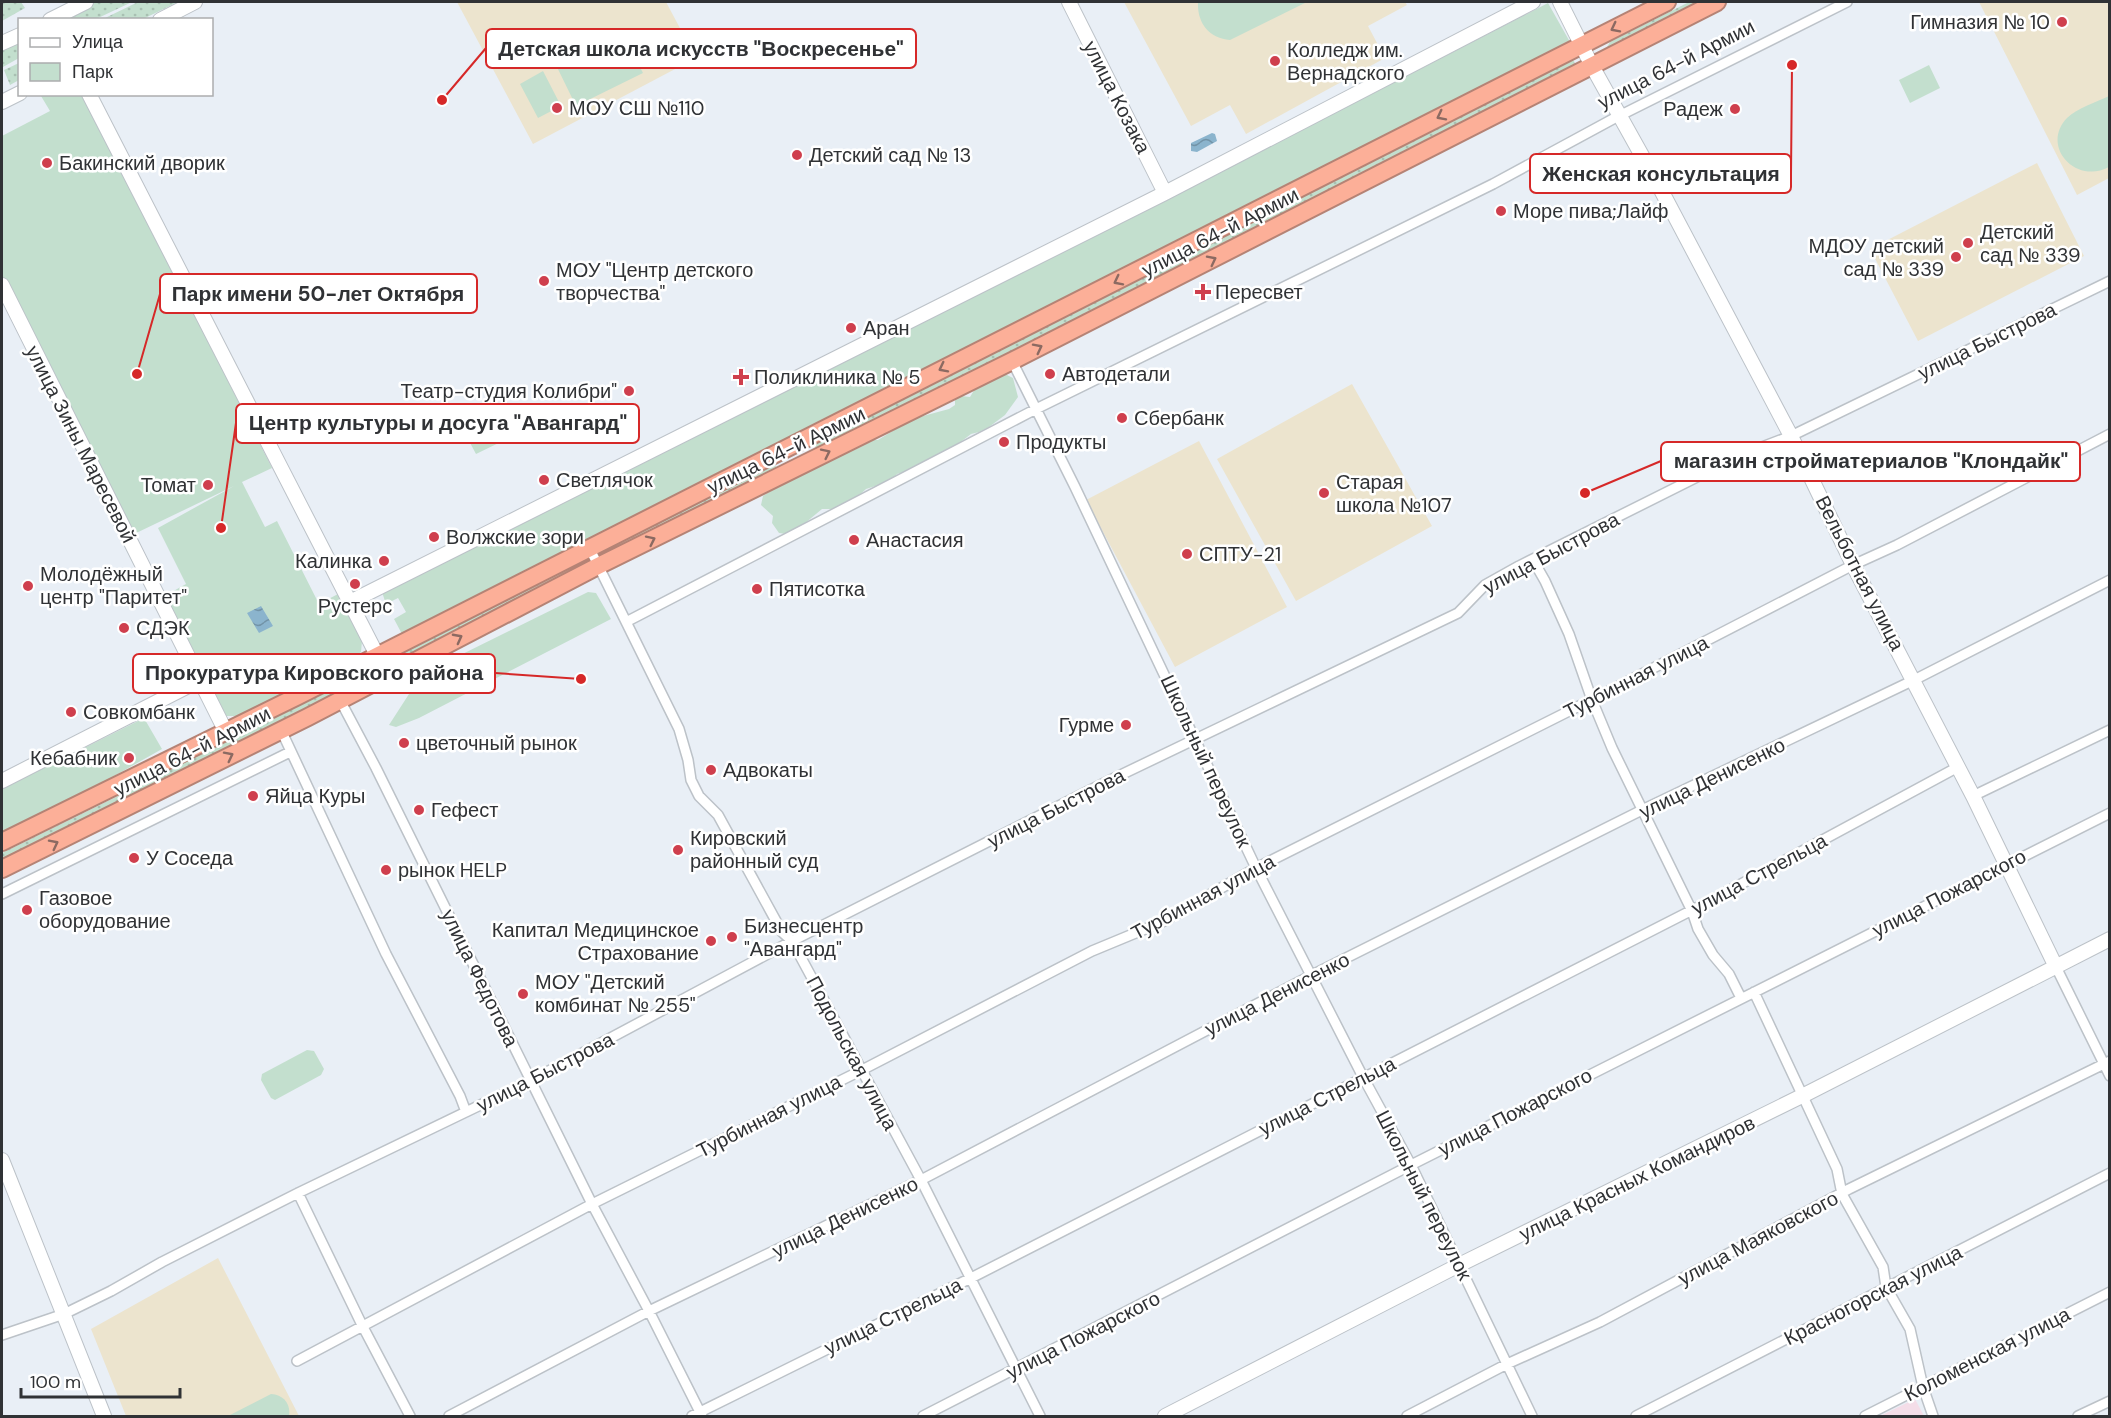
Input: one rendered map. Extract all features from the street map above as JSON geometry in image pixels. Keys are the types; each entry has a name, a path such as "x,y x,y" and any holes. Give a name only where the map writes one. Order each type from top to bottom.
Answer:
{"highway":[{"name":"улица 64-й Армии","path":"2,842 226,732 1667,2"},
{"name":"улица 64-й Армии","path":"3,870 340,700 598,566 1012,361 1717,2"},
{"path":"786,447 796,468"}],"street":[{"path":"54,18 86,2"},
{"path":"164,18 195,2"},
{"name":"улица Козака","path":"1069,2 1165,193"},
{"path":"350,602 1165,193 1533,2"},
{"name":"Вельботная улица","path":"1560,2 1592,66 1791,436 1853,565 1914,680 2106,1062 2109,1076"},
{"name":"улица 64-й Армии","path":"626,622 1036,409 1493,184 1620,116 1847,2"},
{"path":"2,44 18,36"},
{"path":"2,102 18,94"},
{"path":"90,96 378,655"},
{"name":"улица Быстрова","path":"2,1335 64,1314 111,1291 162,1262 298,1193 530,1081 792,941 1195,739 1458,613 1485,585 1533,560 1742,455 1791,436 2109,281"},
{"name":"улица Зины Маресевой","path":"2,285 226,732"},
{"name":"Школьный переулок","path":"1012,361 1256,868 1363,1077 1412,1165 1532,1416"},
{"name":"Турбинная улица","path":"297,1361 592,1204 862,1070 1092,951 1162,922 1256,868 1592,700 1853,565 1897,545 2109,434"},
{"name":"Подольская улица","path":"589,547 679,729 691,780 699,796 718,815 782,932 792,941 921,1180 1040,1416"},
{"path":"1533,560 1569,634 1592,700 1621,767 1692,910 1698,929 1713,956 1729,974 1741,998"},
{"name":"улица Денисенко","path":"449,1416 649,1311 921,1180 1312,975 1646,808 1914,680 2109,580"},
{"path":"2,781 200,680"},
{"name":"улица Федотова","path":"340,700 592,1204 649,1311 698,1415"},
{"path":"281,730 386,954 460,1096 466,1112"},
{"path":"1973,796 2109,730"},
{"path":"2,894 290,752"},
{"name":"улица Стрельца","path":"698,1415 1692,910 1958,767"},
{"name":"улица Пожарского","path":"923,1416 1412,1165 2109,813"},
{"name":"улица Красных Командиров","path":"1165,1416 1459,1265 1803,1096 2109,939"},
{"path":"1754,992 1837,1169 1842,1194 1883,1267 1886,1287 1910,1329 1923,1387 1933,1416"},
{"name":"улица Маяковского","path":"1407,1416 1507,1364 1600,1322 1842,1194 2106,1062"},
{"path":"2,1160 104,1416"},
{"name":"Красногорская улица","path":"1636,1416 2109,1173"},
{"path":"298,1193 362,1325 410,1416"},
{"name":"Коломенская улица","path":"1865,1416 2109,1292"},
{"path":"2078,1416 2109,1401"}],"shaded area":[{"name":"МОУ СШ №110","path":"457,2 666,2 696,58 533,144"},
{"path":"1124,2 1405,2 1407,5 1368,26 1385,58 1246,134 1230,105 1191,126"},
{"path":"1979,2 2109,2 2109,178 2077,195"},
{"path":"2037,163 2084,256 1918,341 1870,249"},
{"name":"Старая школа №107","path":"1352,384 1432,526 1296,601 1217,459"},
{"name":"СПТУ-21","path":"1199,441 1287,607 1175,667 1086,500"},
{"path":"218,1258 299,1416 126,1416 91,1329"},
{"path":"1915,1399 1924,1416 1880,1416"}],"green space":[{"path":"2,2 21,2 25,8 2,21"},
{"path":"96,2 132,2 98,18 68,18"},
{"path":"138,2 178,2 145,18 105,18"},
{"path":"1198,2 1307,2 1230,40 1210,33 1202,23"},
{"path":"1689,2 1703,2 1610,49 1607,47 1610,42"},
{"path":"1548,3 1570,42 402,634 394,619 406,612 398,598 386,604 382,592 1153,207"},
{"path":"622,31 643,73 576,106 555,63"},
{"path":"18,41 18,59 3,67 2,49"},
{"path":"1570,61 1574,61 1575,65 820,448 815,447 817,443"},
{"path":"18,63 18,81 10,85 4,70"},
{"path":"1929,65 1940,88 1910,103 1899,80"},
{"path":"543,71 561,106 538,118 520,84"},
{"path":"41,96 85,96 272,468 242,482 265,527 277,521 319,604 338,594 362,641 361,652 357,656 239,716 226,716 220,712 161,598 186,584 158,528 234,486 130,536 2,280 2,136 50,111"},
{"path":"2109,96 2109,167 2097,171 2085,171 2074,167 2060,151 2058,140 2060,129 2071,114"},
{"path":"1001,375 1013,378 1018,397 1005,415 989,427 971,434 958,444 913,469 897,474 891,481 866,489 855,499 833,509 822,509 804,524 786,534 779,533 772,523 773,516 761,505 763,496 793,476 804,474 813,466 835,458 847,450 856,449 873,440 878,440 912,419 949,409 961,396 970,397 976,387 985,384 988,379"},
{"path":"513,416 521,432 476,454 468,439"},
{"path":"773,465 777,470 612,550 612,545"},
{"path":"573,563 578,563 579,567 575,571 54,836 2,860 2,853"},
{"path":"588,592 596,593 611,619 419,718 396,727 389,725 409,694 416,677"},
{"path":"144,718 162,749 107,780 2,832 2,789"},
{"path":"307,1050 314,1051 324,1069 321,1075 275,1100 271,1098 261,1080 262,1074"},
{"path":"271,1394 280,1396 286,1401 289,1416 228,1416"}],"water":[{"path":"1212,133 1215,134 1217,141 1197,152 1191,151 1191,143"},
{"path":"261,606 273,626 259,633 247,613"}],"place":[{"name":"Гимназия № 10","path":"2062,22"},
{"name":"Колледж им. Вернадского","path":"1275,61"},
{"name":"Женская консультация","path":"1792,65"},
{"name":"Детская школа искусств \"Воскресенье\"","path":"442,100"},
{"name":"МОУ СШ №110","path":"557,108"},
{"name":"Радеж","path":"1735,109"},
{"name":"Детский сад № 13","path":"797,155"},
{"name":"Бакинский дворик","path":"47,163"},
{"name":"Море пива;Лайф","path":"1501,211"},
{"name":"Детский сад № 339","path":"1968,243"},
{"name":"МДОУ детский сад № 339","path":"1956,257"},
{"name":"МОУ \"Центр детского творчества\"","path":"544,281"},
{"name":"Пересвет","path":"1203,292"},
{"name":"Аран","path":"851,328"},
{"name":"Парк имени 50-лет Октября","path":"137,374"},
{"name":"Автодетали","path":"1050,374"},
{"name":"Поликлиника № 5","path":"741,377"},
{"name":"Театр-студия Колибри\"","path":"629,391"},
{"name":"Сбербанк","path":"1122,418"},
{"name":"Продукты","path":"1004,442"},
{"name":"Светлячок","path":"544,480"},
{"name":"Томат","path":"208,485"},
{"name":"Старая школа №107","path":"1324,493"},
{"name":"магазин стройматериалов \"Клондайк\"","path":"1585,493"},
{"name":"Центр культуры и досуга \"Авангард\"","path":"221,528"},
{"name":"Волжские зори","path":"434,537"},
{"name":"Анастасия","path":"854,540"},
{"name":"СПТУ-21","path":"1187,554"},
{"name":"Калинка","path":"384,561"},
{"name":"Рустерс","path":"355,584"},
{"name":"Молодёжный центр \"Паритет\"","path":"28,586"},
{"name":"Пятисотка","path":"757,589"},
{"name":"СДЭК","path":"124,628"},
{"name":"Прокуратура Кировского района","path":"581,679"},
{"name":"Совкомбанк","path":"71,712"},
{"name":"Гурме","path":"1126,725"},
{"name":"цветочный рынок","path":"404,743"},
{"name":"Кебабник","path":"129,758"},
{"name":"Адвокаты","path":"711,770"},
{"name":"Яйца Куры","path":"253,796"},
{"name":"Гефест","path":"419,810"},
{"name":"Кировский районный суд","path":"678,850"},
{"name":"У Соседа","path":"134,858"},
{"name":"рынок HELP","path":"386,870"},
{"name":"Газовое оборудование","path":"27,910"},
{"name":"Бизнесцентр \"Авангард\"","path":"732,937"},
{"name":"Капитал Медицинское Страхование","path":"711,941"},
{"name":"МОУ \"Детский комбинат № 255\"","path":"523,994"}]}
